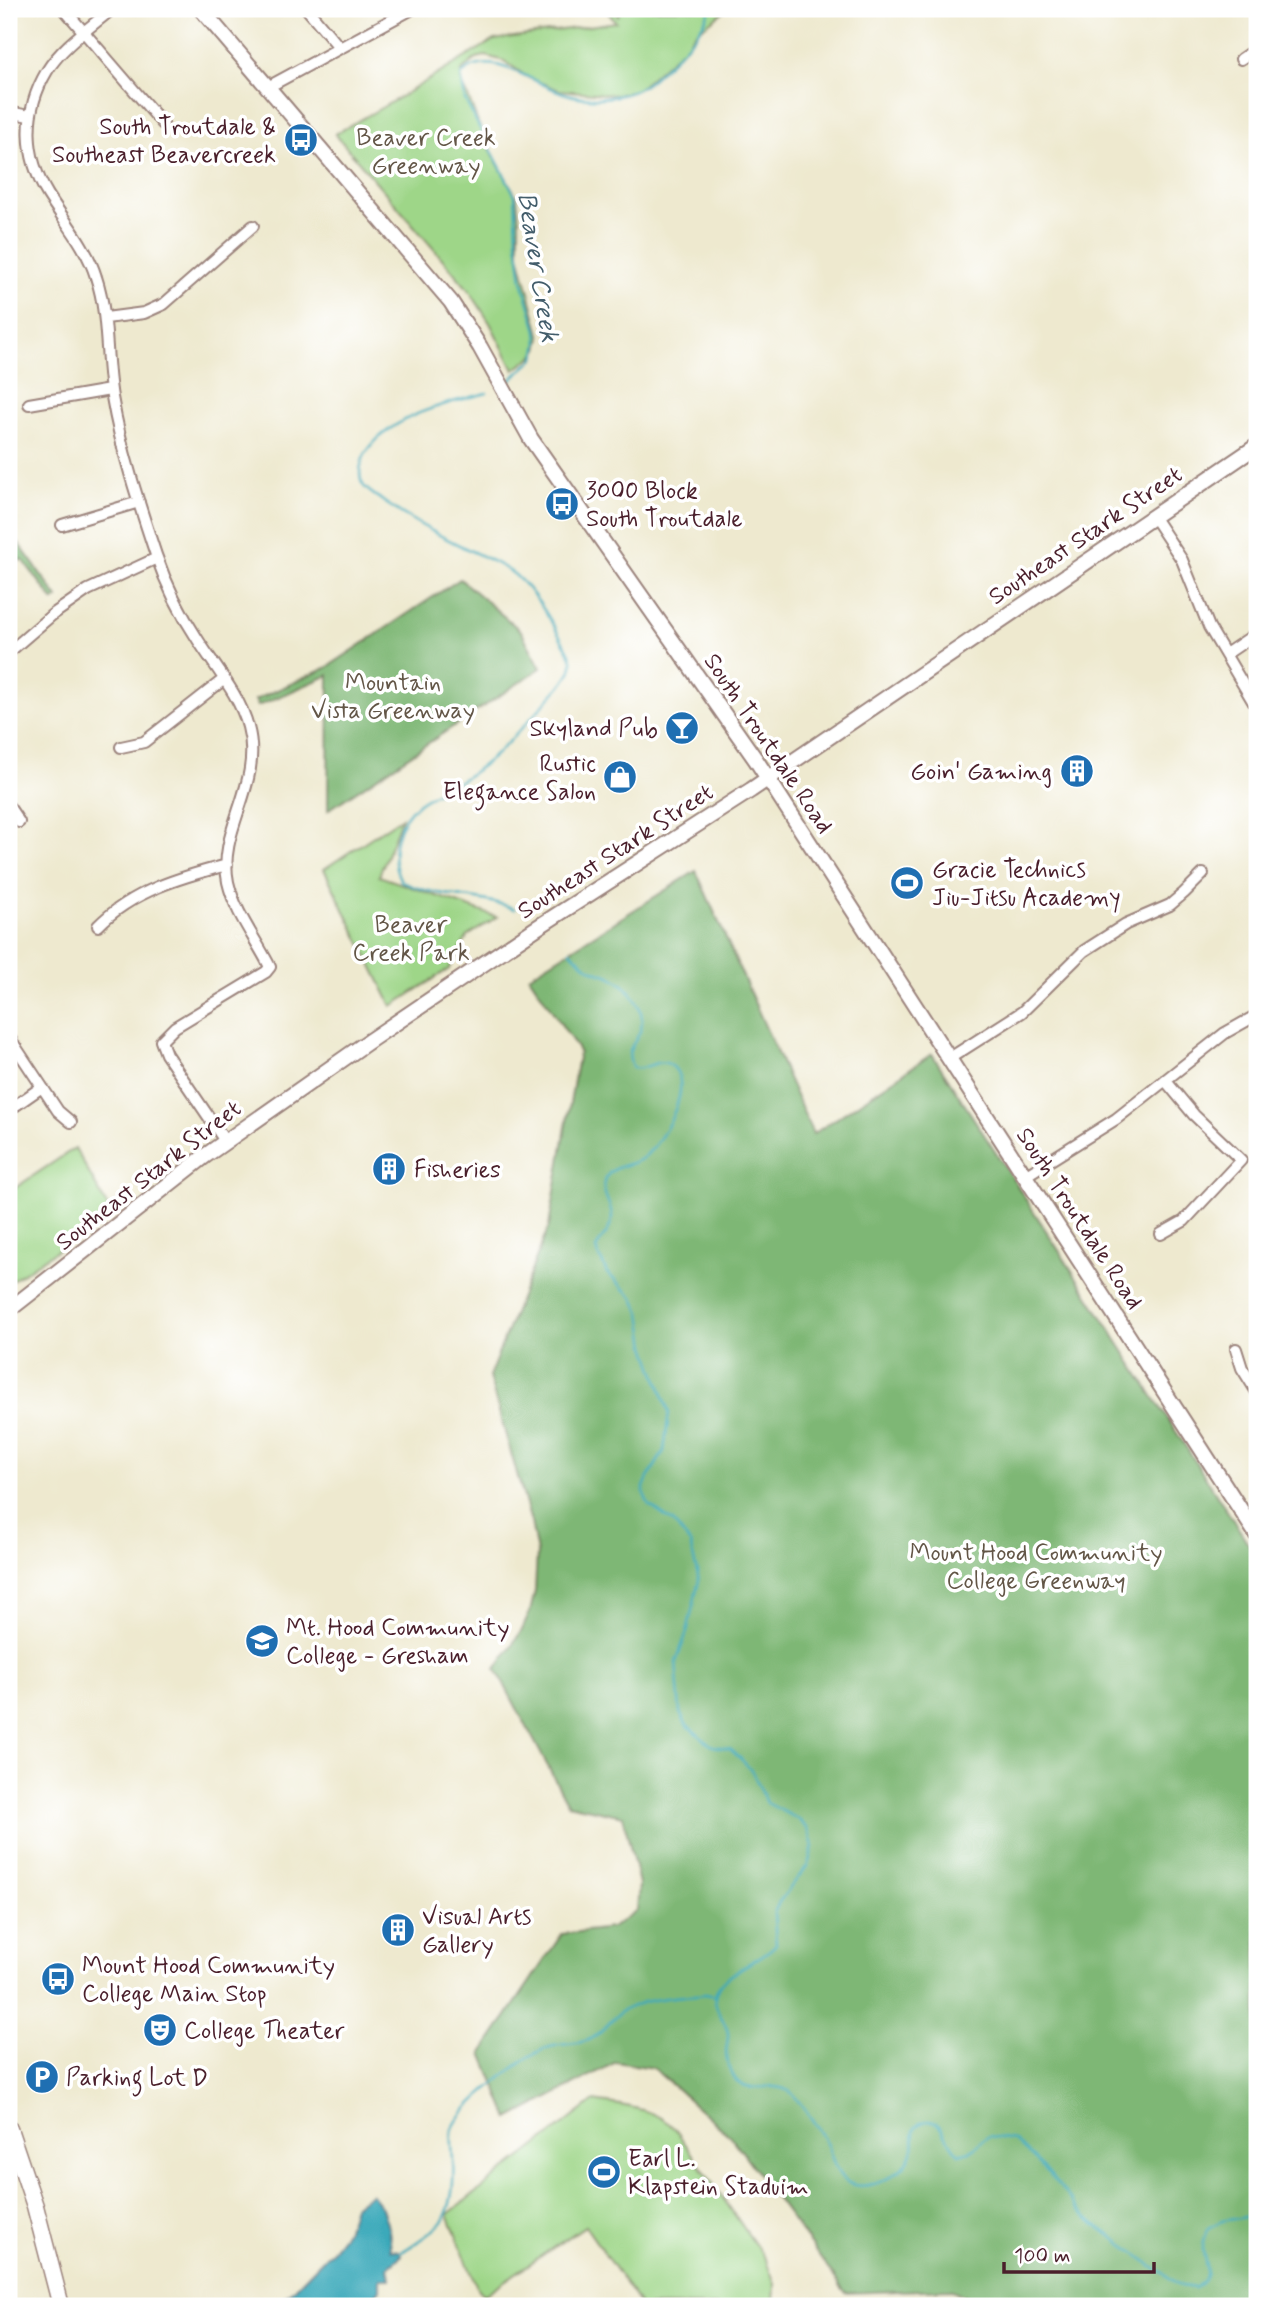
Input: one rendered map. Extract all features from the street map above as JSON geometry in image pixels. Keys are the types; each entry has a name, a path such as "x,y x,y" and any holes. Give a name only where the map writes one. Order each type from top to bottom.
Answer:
{"main road":[{"name":"South Troutdale Road","path":"201,9 449,299 480,347 531,439 767,778 1257,1535"},
{"name":"Southeast Stark Street","path":"9,1310 225,1141 535,929 643,861 1257,446"},
{"path":"9,2129 38,2216 61,2306"}],"street":[{"path":"64,9 163,124"},
{"path":"112,9 48,69 29,116 30,150 36,171 47,193 93,267 106,318 110,390 129,467 157,558 181,611 249,729 250,780 230,835 228,881 240,914 270,967 175,1027 160,1041 225,1141"},
{"path":"307,9 340,48"},
{"path":"268,87 412,9"},
{"path":"1241,59 1257,48"},
{"path":"9,112 29,116"},
{"path":"106,318 144,313 163,304 253,226"},
{"path":"29,404 110,390"},
{"path":"62,525 139,502"},
{"path":"1153,516 1182,560 1209,627 1257,708"},
{"path":"9,652 52,615 88,590 157,558"},
{"path":"1226,654 1257,633"},
{"path":"121,747 144,742 223,680"},
{"path":"9,807 19,822"},
{"path":"98,926 112,911 139,896 173,881 227,865"},
{"path":"950,1058 1022,1012 1084,951 1126,924 1170,905 1203,874"},
{"path":"1026,1176 1116,1119 1225,1033 1257,1015"},
{"path":"9,1037 58,1111 71,1122"},
{"path":"1161,1234 1184,1222 1241,1160 1194,1115 1166,1080"},
{"path":"9,1110 42,1087"},
{"path":"1236,1349 1242,1368 1257,1392"}],"green space":[{"name":"Beaver Creek Greenway","path":"605,9 611,9 618,16 621,9 727,9 695,33 685,47 638,89 617,95 559,90 529,78 504,61 486,56 476,58 462,71 461,79 486,143 517,197 519,255 541,338 537,353 514,370 490,323 469,290 335,134 494,40 616,22"},
{"path":"9,530 58,598 54,601 22,559 9,567"},
{"name":"Mountain Vista Greenway","path":"460,579 521,631 541,668 328,810 329,675 258,706 255,700 326,668"},
{"name":"Beaver Creek Park","path":"402,817 379,876 497,917 468,936 449,969 392,1006 324,869"},
{"name":"Mount Hood Community College Greenway","path":"696,871 813,1134 932,1054 1257,1557 1257,2306 988,2306 950,2289 846,2293 732,2138 653,2068 616,2062 509,2119 482,2053 562,1934 611,1928 637,1910 639,1884 623,1816 568,1804 496,1669 522,1630 530,1612 535,1591 537,1553 531,1522 489,1377 549,1226 579,1051 529,976"},
{"path":"75,1148 110,1211 94,1225 10,1282 9,1192"},
{"name":"Earl L. Klapstein Staduim","path":"594,2101 648,2112 675,2129 766,2260 775,2284 774,2306 641,2306 585,2226 484,2295 478,2290 448,2214"}],"water":[{"path":"371,2194 382,2208 389,2230 391,2250 399,2251 402,2255 388,2267 390,2279 380,2279 380,2289 374,2296 379,2306 272,2306 292,2291 332,2250 346,2232 354,2206"}],"waterway":[{"name":"Beaver Creek","path":"508,382 535,358 537,330 522,280 515,195 465,100 461,75 472,67 497,65 571,95 588,98 623,95 642,87 669,63 698,32 710,9"},
{"path":"487,393 422,412 392,428 379,438 366,454 360,477 368,490 393,508 515,575 540,604 572,658 572,669 564,682 511,739 474,772 419,803 405,819 396,839 395,860 401,881 429,891 515,909"},
{"name":"Beaver Creek","path":"570,950 587,966 623,985 638,1004 642,1020 629,1055 633,1068 656,1063 669,1064 677,1072 680,1084 674,1111 660,1139 644,1157 615,1169 604,1181 612,1222 596,1249 607,1273 633,1297 641,1313 646,1346 669,1412 664,1451 648,1478 644,1494 649,1505 674,1523 690,1543 699,1580 687,1632 676,1662 680,1713 686,1724 706,1742 730,1749 740,1758 752,1771 767,1803 798,1819 808,1829 813,1846 808,1865 779,1902 774,1913 776,1944 761,1957 731,1975 717,1989 715,2002 728,2033 726,2056 732,2074 745,2087 779,2088 792,2093 826,2143 839,2174 854,2185 872,2184 898,2172 910,2157 914,2130 923,2122 937,2124 959,2154 970,2151 989,2136 1014,2140 1047,2171 1078,2209 1097,2226 1181,2286 1195,2288 1205,2278 1203,2247 1207,2229 1222,2221 1257,2215"},
{"path":"398,2254 416,2243 444,2219 452,2190 453,2129 467,2109 493,2084 544,2049 591,2039 618,2014 632,2006 674,1997 706,1994 715,1996"}],"place":[{"name":"South Troutdale & Southeast Beavercreek","path":"301,140"},
{"name":"3000 Block South Troutdale","path":"562,504"},
{"name":"Skyland Pub","path":"682,728"},
{"name":"Goin' Gaming","path":"1077,771"},
{"name":"Rustic Elegance Salon","path":"620,777"},
{"name":"Gracie Technics Jiu-Jitsu Academy","path":"907,883"},
{"name":"Fisheries","path":"389,1169"},
{"name":"Mt. Hood Community College - Gresham","path":"262,1641"},
{"name":"Visual Arts Gallery","path":"398,1930"},
{"name":"Mount Hood Community College Main Stop","path":"58,1979"},
{"name":"College Theater","path":"160,2030"},
{"name":"Parking Lot D","path":"42,2077"},
{"name":"Earl L. Klapstein Staduim","path":"604,2172"}]}
